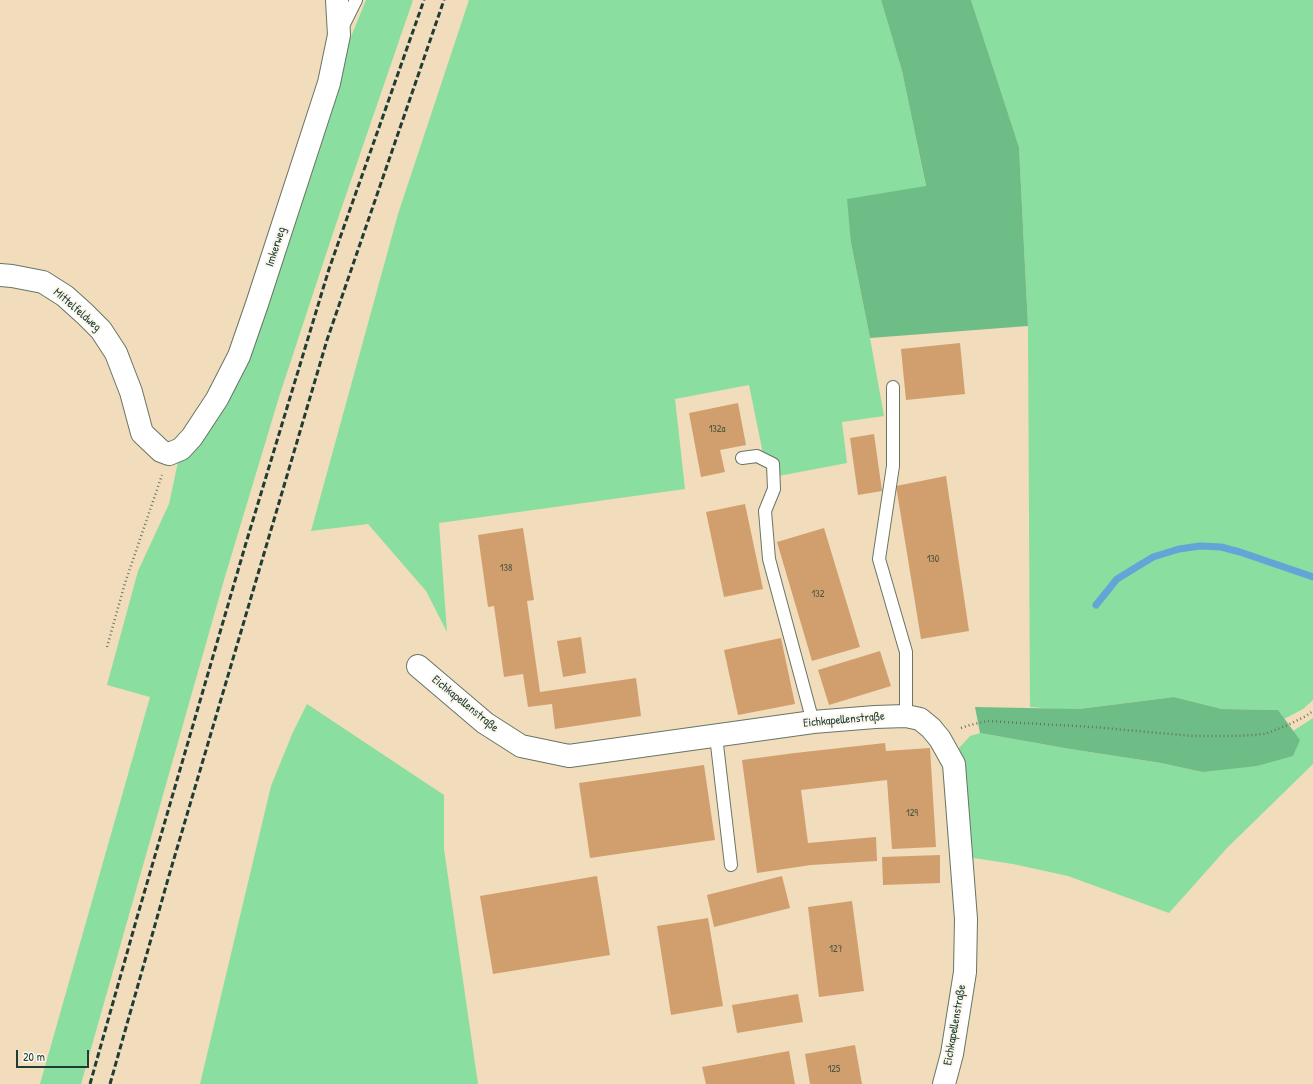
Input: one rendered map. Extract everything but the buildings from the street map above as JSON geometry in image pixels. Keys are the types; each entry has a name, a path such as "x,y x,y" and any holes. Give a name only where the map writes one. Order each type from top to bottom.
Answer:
{"street":[{"name":"Imkerweg","path":"161,449 181,449 192,437 217,399 239,356 278,242 300,168 329,83 339,35 337,0"},
{"name":"Mittelfeldweg","path":"0,275 43,282 64,296 102,330 118,360 131,392 142,433 161,449"},
{"name":"Eichkapellenstraße","path":"418,666 485,723 521,746 569,756 812,722 875,717 906,716 920,720 931,728 940,739 954,764 966,919 965,972 952,1054 944,1084"}],"lane":[{"path":"339,35 356,0"},
{"path":"893,387 893,466 879,559 906,652 906,716"},
{"path":"742,458 757,456 773,464 774,489 765,511 769,559 812,722"},
{"path":"716,736 731,865"}],"path":[{"path":"107,647 125,583 159,486 161,449"},
{"path":"940,739 954,731 970,725 987,722 1093,727 1193,736 1237,736 1265,734 1288,726 1306,716 1313,710"}],"green space":[{"path":"366,0 413,0 335,227 279,397 224,580 81,1084 40,1084 150,697 107,685 138,571 169,504 178,462 227,406 256,333 336,94 350,39"},
{"path":"469,0 881,0 902,71 926,187 851,243 884,416 842,422 847,463 768,478 749,385 675,399 685,489 439,523 447,632 426,591 368,524 311,531 398,214"},
{"path":"881,0 971,0 1019,147 1028,326 870,338 851,243 847,199 926,186 902,71"},
{"path":"971,0 1313,0 1313,700 1303,709 1284,719 1278,710 1222,709 1174,697 1079,709 1030,707 1028,326 1019,147"},
{"path":"1174,697 1222,709 1278,710 1300,740 1293,756 1257,766 1202,772 1161,763 980,733 975,707 1079,709"},
{"path":"307,704 444,795 444,849 478,1084 200,1084 271,786 293,732"},
{"path":"1313,718 1313,764 1227,848 1169,913 1068,876 1013,864 967,857 960,779 959,748 970,736 980,733 1161,763 1202,772 1300,740 1293,731"}],"waterway":[{"path":"1096,605 1117,579 1153,557 1179,549 1200,546 1221,547 1240,552 1313,577"}],"railway":[{"path":"90,1084 246,543 329,269 424,0"},
{"path":"110,1084 168,879 327,340 444,0"}]}
